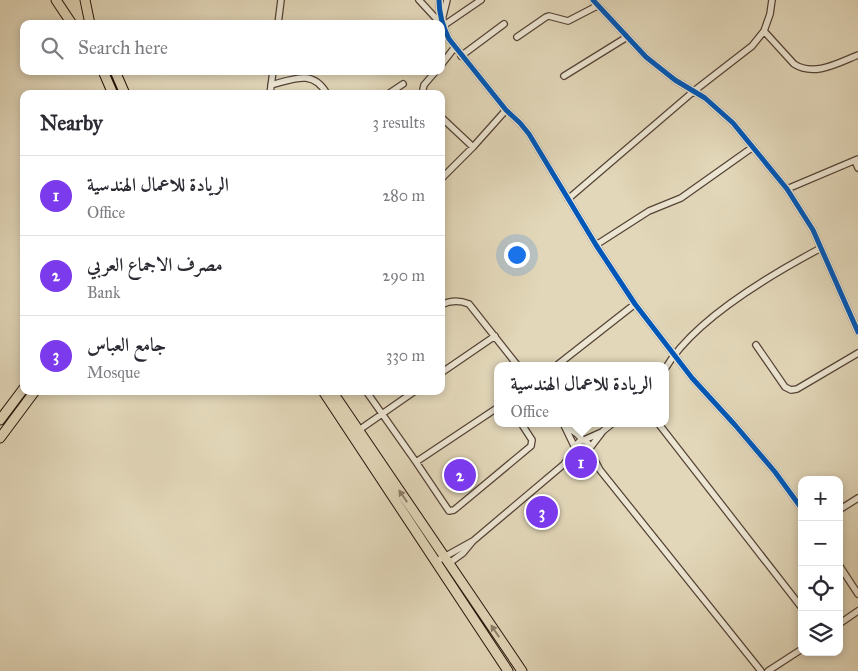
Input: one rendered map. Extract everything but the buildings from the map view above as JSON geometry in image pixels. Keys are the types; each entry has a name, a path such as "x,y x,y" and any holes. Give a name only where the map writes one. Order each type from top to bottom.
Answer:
{"main road":[{"path":"56,0 69,20"},
{"path":"85,0 89,20"},
{"path":"105,75 111,90"},
{"path":"117,75 123,90"},
{"path":"0,420 20,393"},
{"path":"0,438 31,395"},
{"path":"326,395 508,671"},
{"path":"335,395 522,671"}],"street":[{"path":"278,20 281,0"},
{"path":"418,0 439,20"},
{"path":"439,0 442,20"},
{"path":"443,20 447,0"},
{"path":"445,21 481,0"},
{"path":"593,0 646,57 663,71 705,98 733,123 787,189 813,230 858,332"},
{"path":"568,199 694,91 752,46 764,31 770,14 772,0"},
{"path":"517,37 546,17 549,16 568,21 597,6"},
{"path":"462,56 504,24"},
{"path":"445,30 449,39 462,56 506,110 529,134 596,245 635,304 692,378 769,465 798,504"},
{"path":"764,31 794,64 800,68 818,70 858,55"},
{"path":"564,76 627,37"},
{"path":"445,60 455,47"},
{"path":"270,90 272,75"},
{"path":"423,90 424,85 433,75"},
{"path":"271,85 298,78 313,79 319,82 324,90"},
{"path":"394,90 403,84"},
{"path":"445,174 473,147 506,110"},
{"path":"445,121 473,147"},
{"path":"596,245 649,211 681,198 753,147"},
{"path":"787,189 856,160 858,168"},
{"path":"669,362 673,354 698,330 759,284 821,248"},
{"path":"445,303 460,301 469,304 515,362"},
{"path":"561,362 635,304"},
{"path":"445,370 495,336"},
{"path":"756,345 785,387 791,390 797,389 858,353"},
{"path":"369,395 449,511 454,510 532,446 532,440 524,427"},
{"path":"359,430 409,395"},
{"path":"416,462 494,410"},
{"path":"565,427 575,447 582,456 600,470"},
{"path":"568,427 588,443 600,470 760,671"},
{"path":"563,466 578,442 608,427"},
{"path":"661,427 798,603"},
{"path":"437,566 463,553 473,541 563,466 590,450 603,431"},
{"path":"843,507 858,498"},
{"path":"840,566 858,594"},
{"path":"843,621 858,611"},
{"path":"768,671 798,652"}],"cycle path":[{"path":"439,0 442,20"},
{"path":"593,0 646,57 675,80 705,98 733,123 787,189 813,230 858,332"},
{"path":"445,30 449,39 506,110 529,134 596,245 635,304 692,378 775,472 798,504"}],"place":[{"name":"الريادة للاعمال الهندسية","path":"581,462"},
{"name":"مصرف الاجماع العربي","path":"460,475"},
{"name":"جامع العباس","path":"542,512"}]}
